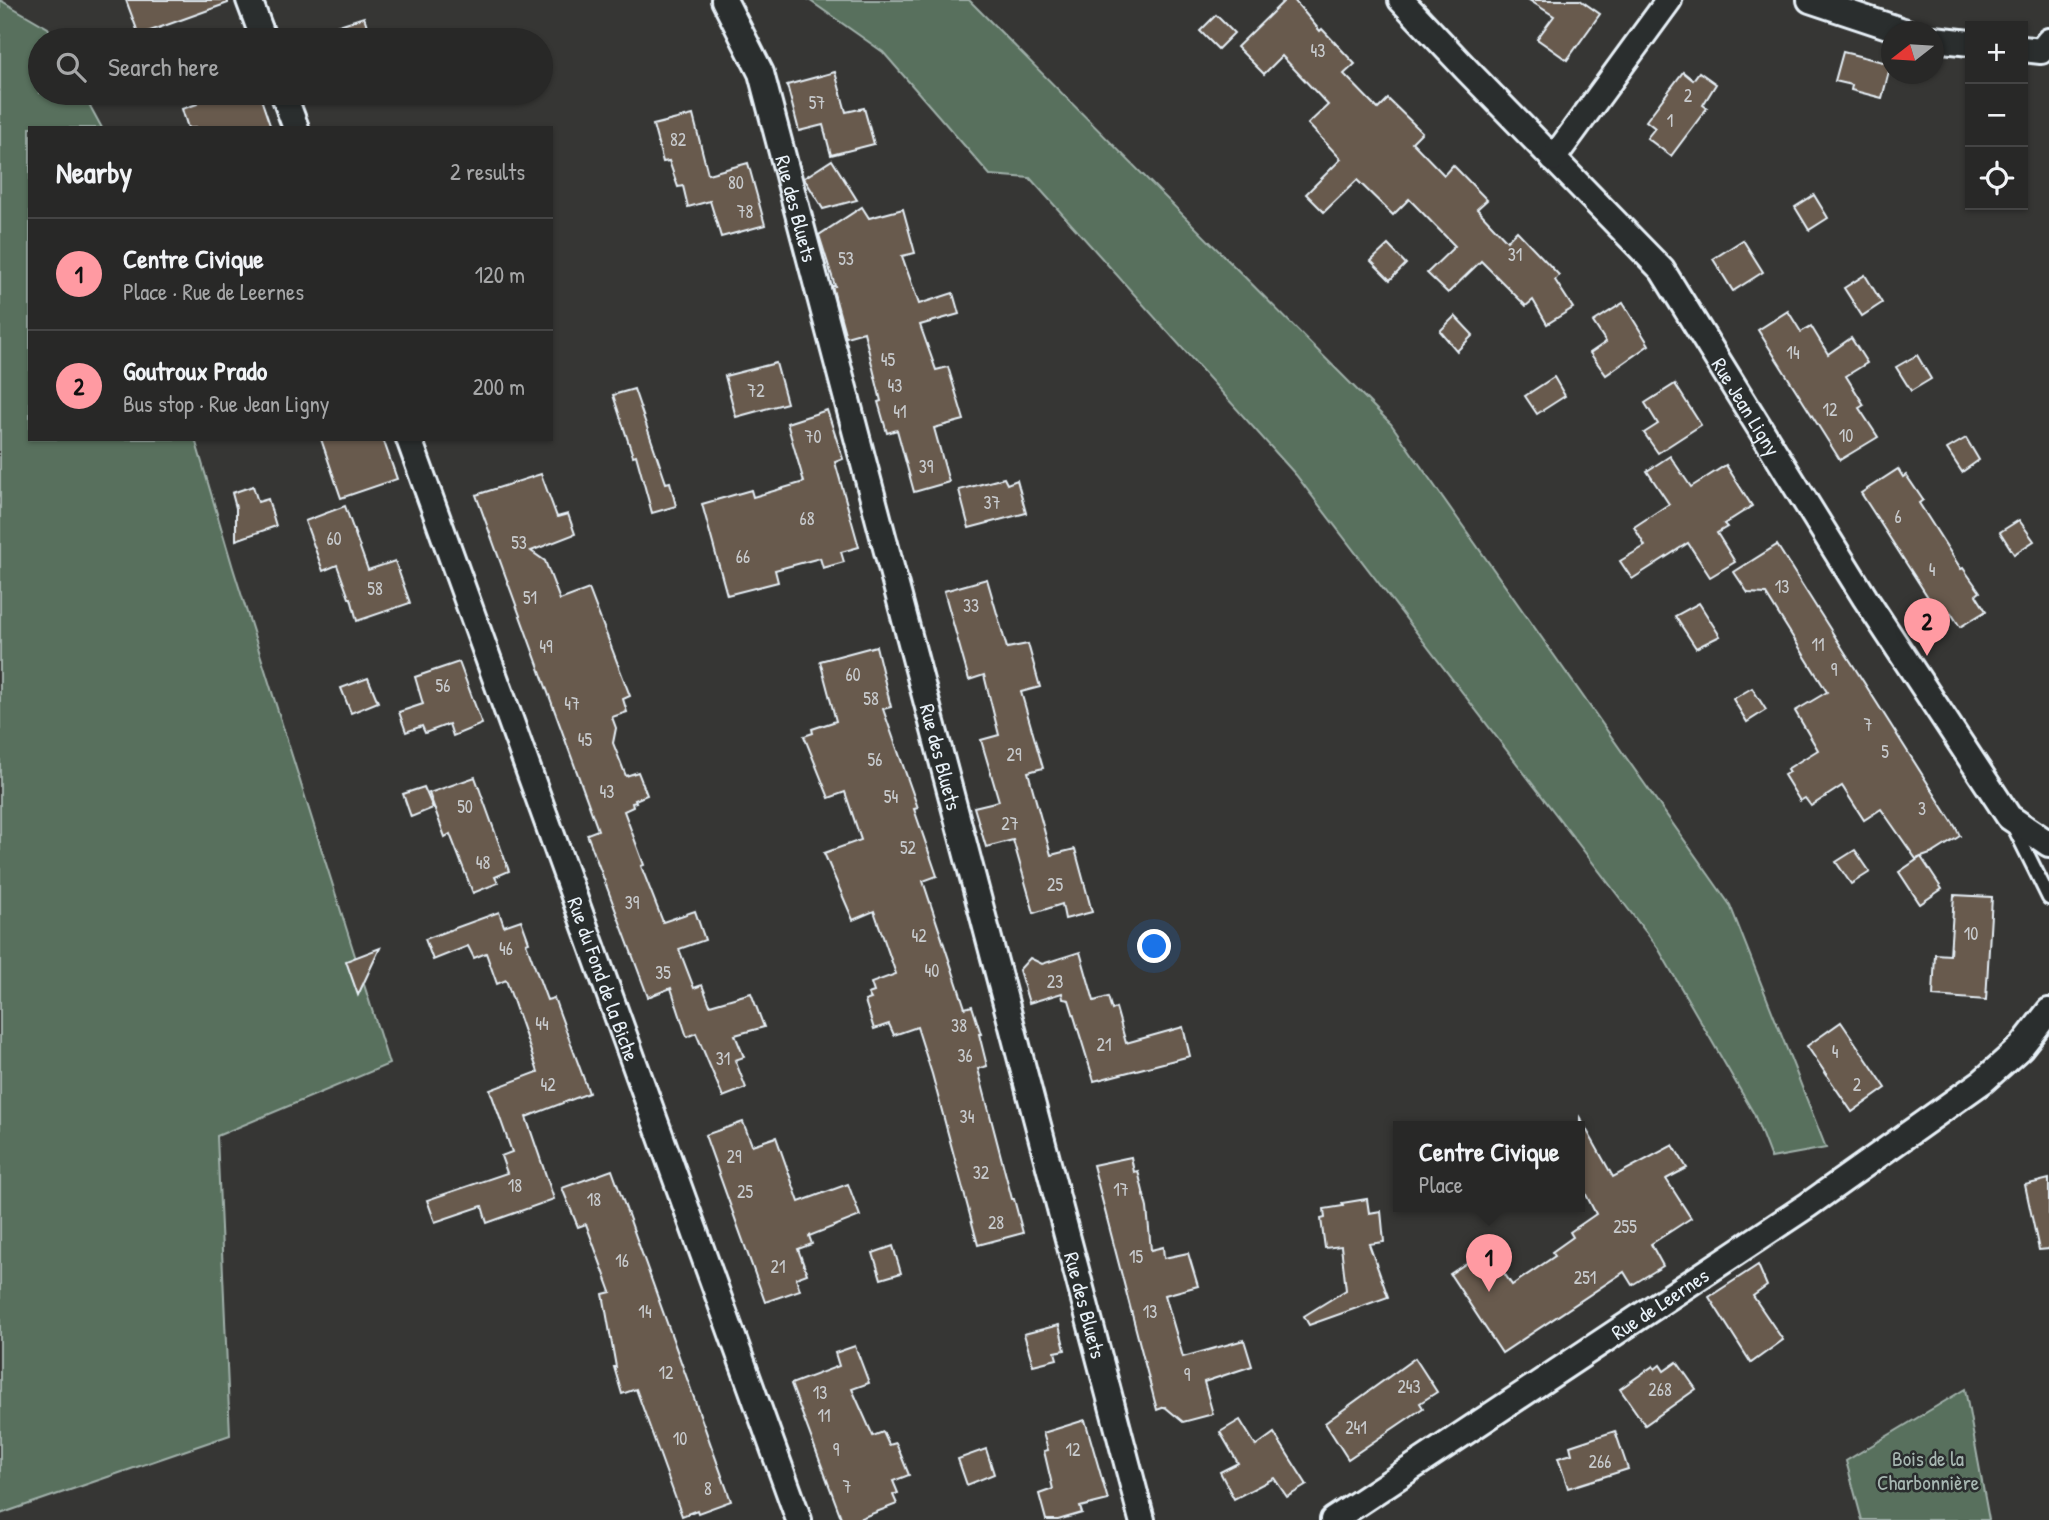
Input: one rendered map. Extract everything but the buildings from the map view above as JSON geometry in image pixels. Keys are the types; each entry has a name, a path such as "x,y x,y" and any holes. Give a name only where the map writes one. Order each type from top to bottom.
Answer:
{"street":[{"path":"249,0 260,28"},
{"name":"Rue des Bluets","path":"724,0 761,73 1142,1520"},
{"name":"Rue Jean Ligny","path":"1401,0 1662,270 1865,598 2009,817 2049,844"},
{"path":"1553,159 1669,0"},
{"path":"1810,0 1881,24"},
{"path":"1944,40 1965,42"},
{"path":"287,105 295,126"},
{"name":"Rue du Fond de la Biche","path":"410,441 799,1520"},
{"name":"Rue de Leernes","path":"1333,1520 1808,1205 1983,1081 2021,1047 2049,1011"}],"lane":[{"path":"2009,817 2049,898"}],"green space":[{"path":"0,0 48,28 28,28 28,105 90,105 101,126 28,126 28,441 196,441 389,1064 217,1136 230,1435 0,1514"},
{"path":"809,0 969,0 1391,424 1730,905 1826,1148 1771,1158 1754,1114 1658,948 1296,475 1030,178 990,175 883,52"},
{"name":"Bois de la Charbonnière","path":"1965,1389 1989,1520 1862,1520 1846,1461"}],"place":[{"name":"Goutroux Prado","path":"1927,656"},
{"name":"Centre Civique","path":"1489,1292"}]}
